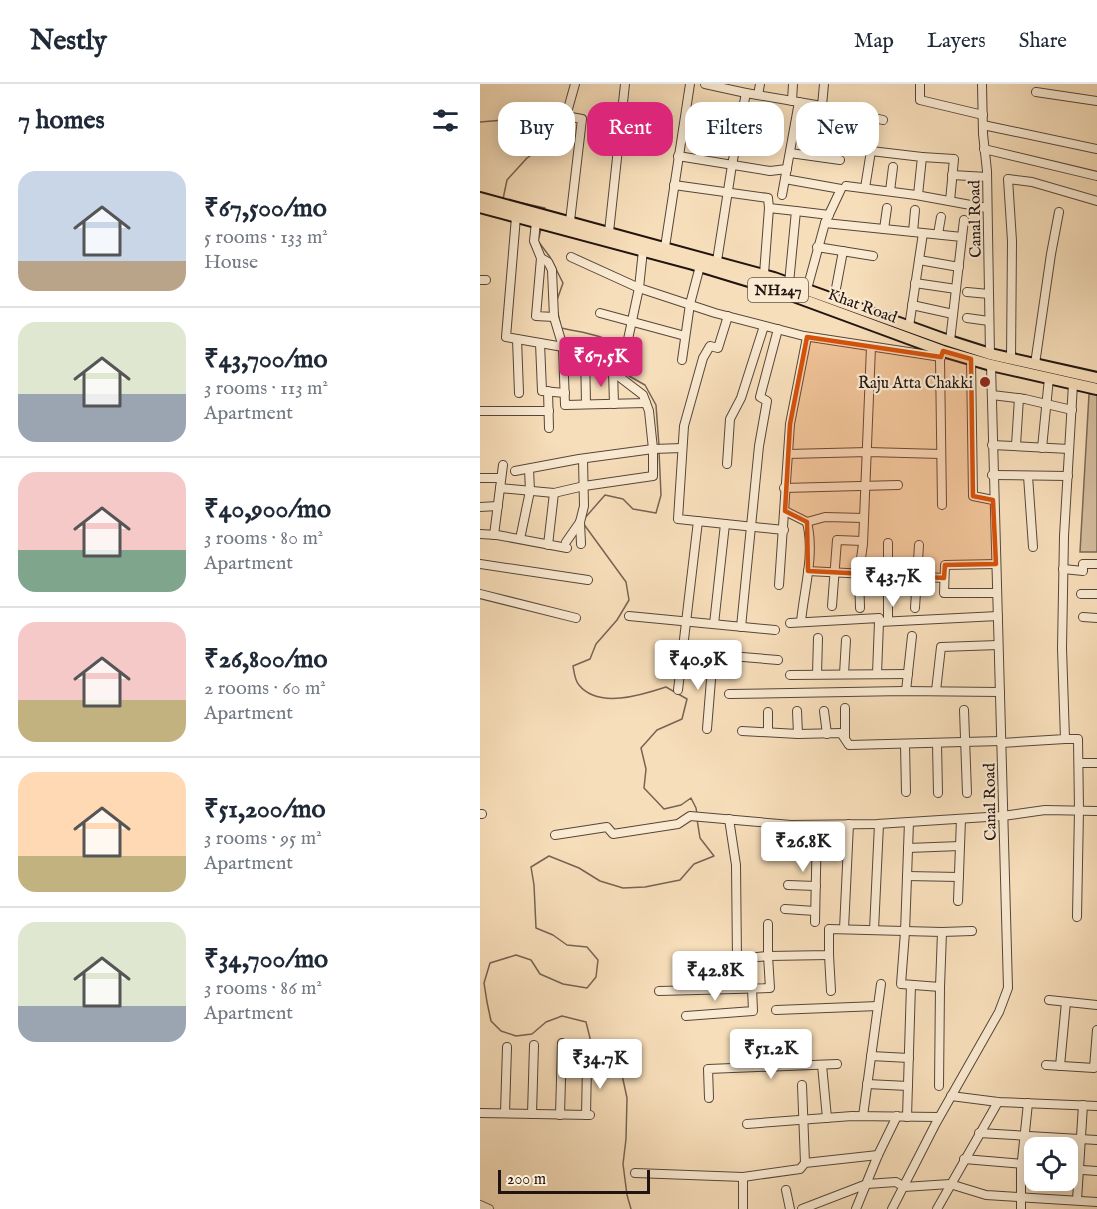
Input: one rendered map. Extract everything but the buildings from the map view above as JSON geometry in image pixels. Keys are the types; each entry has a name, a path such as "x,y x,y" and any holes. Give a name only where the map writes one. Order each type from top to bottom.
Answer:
{"highway":[{"name":"Khat Road","path":"480,198 496,207 526,217 609,232 645,248 665,247 805,294 834,300 950,341 991,359 1049,378 1097,389"},
{"name":"Khat Road","path":"480,207 496,207"},
{"name":"Khat Road","path":"526,217 565,223 700,266 716,266 764,274 789,283 805,294 942,354 971,359 1011,359 1097,378"}],"street":[{"path":"565,223 582,119 566,116 575,84"},
{"path":"609,232 625,84"},
{"path":"665,247 690,84"},
{"path":"705,84 728,86 746,93 796,102"},
{"path":"758,95 760,84"},
{"path":"782,195 795,125 796,102 793,84"},
{"path":"822,102 824,84"},
{"path":"918,84 920,100 983,115"},
{"name":"Canal Road","path":"892,1209 939,1117 999,1012 1008,988 992,475 987,177 981,84"},
{"path":"1036,92 1097,101"},
{"path":"716,266 746,93"},
{"path":"879,119 884,120"},
{"path":"983,125 1097,149"},
{"path":"984,149 1097,176"},
{"path":"865,188 871,151 954,159 950,201"},
{"path":"790,153 840,160"},
{"path":"678,156 770,171 787,169"},
{"path":"918,195 922,157"},
{"path":"890,191 893,166"},
{"path":"952,175 987,177"},
{"path":"785,179 841,189 817,247 805,294"},
{"path":"1011,359 1012,241 1008,179 1032,182 1097,201"},
{"path":"674,185 768,198 764,274"},
{"path":"846,186 918,195 987,208"},
{"path":"769,208 796,211 884,229 962,237"},
{"path":"884,229 887,208"},
{"path":"913,232 915,210"},
{"path":"789,283 796,211"},
{"path":"1035,364 1059,212"},
{"path":"526,217 541,258 536,316 554,317"},
{"path":"526,217 506,337 609,356 613,371 614,404"},
{"path":"938,234 941,217"},
{"path":"950,341 964,220"},
{"path":"909,327 923,233"},
{"path":"817,247 873,256"},
{"path":"627,344 645,248"},
{"path":"834,300 843,251"},
{"path":"571,257 639,288 764,326 807,337 871,347 942,354 942,505"},
{"path":"541,258 548,262 552,270 554,317 563,347 565,405 646,403"},
{"path":"919,260 959,267"},
{"path":"682,360 690,304 700,266"},
{"path":"915,283 956,289"},
{"path":"967,292 988,294"},
{"path":"912,305 953,314"},
{"path":"600,313 685,336"},
{"path":"728,316 718,348 710,346 703,358 684,426 678,519 784,530"},
{"path":"967,318 989,321"},
{"path":"727,464 730,418 741,398 764,326"},
{"path":"741,627 759,446 767,401 760,397 778,329"},
{"path":"779,585 790,424 807,337"},
{"path":"517,339 519,393"},
{"path":"540,343 542,391 565,393"},
{"path":"860,608 859,573 868,452 871,347"},
{"path":"585,351 586,404"},
{"path":"971,359 973,496 993,500"},
{"path":"500,488 554,493 584,486 653,476 649,411 643,395 613,371"},
{"path":"1042,448 1049,378"},
{"path":"1065,739 1062,648 1063,569 1073,384"},
{"path":"548,391 549,428"},
{"path":"992,395 1020,398 1071,410"},
{"path":"1016,445 1020,398"},
{"path":"480,411 549,411"},
{"path":"992,445 1069,449"},
{"path":"515,471 653,449 682,448"},
{"path":"788,454 868,452 941,454"},
{"path":"581,544 580,522 584,506 583,459"},
{"path":"494,535 503,465"},
{"path":"520,539 530,491 530,469"},
{"path":"992,475 1068,476"},
{"path":"1028,476 1033,547"},
{"path":"480,478 501,478"},
{"path":"785,488 898,485"},
{"path":"548,545 554,493"},
{"path":"480,507 498,506"},
{"path":"785,511 807,522 825,517 864,518"},
{"path":"678,690 698,521"},
{"path":"480,534 548,545 566,545 580,522"},
{"path":"801,622 808,571 810,536 807,522"},
{"path":"714,624 725,524"},
{"path":"832,606 837,540 863,541"},
{"path":"888,543 888,621"},
{"path":"915,608 919,545"},
{"path":"480,564 588,580"},
{"path":"996,564 945,565 944,593 997,593"},
{"path":"1063,569 1083,571 1083,564 1097,564"},
{"path":"808,571 944,578"},
{"path":"480,594 576,618"},
{"path":"1081,594 1097,594"},
{"path":"629,616 775,630"},
{"path":"879,622 998,616"},
{"path":"1083,617 1097,618"},
{"path":"790,623 879,618 877,674"},
{"path":"906,691 912,636"},
{"path":"817,675 818,638"},
{"path":"844,674 846,640"},
{"path":"936,691 941,646 998,645"},
{"path":"682,652 778,660"},
{"path":"707,729 713,655"},
{"path":"790,675 908,674"},
{"path":"729,694 1000,692"},
{"path":"845,708 845,737 849,745 1078,739 1077,917"},
{"path":"964,710 968,793"},
{"path":"797,711 798,734"},
{"path":"824,711 827,734"},
{"path":"768,712 768,732"},
{"path":"742,731 841,734 845,737"},
{"path":"937,743 938,793"},
{"path":"905,744 906,792"},
{"path":"1079,763 1097,763"},
{"path":"555,835 608,827 613,834 678,824 690,816 791,825 818,825 961,819 1045,810 1097,811"},
{"path":"729,819 736,865 737,959 829,955"},
{"path":"958,901 961,819"},
{"path":"909,822 901,984 940,987"},
{"path":"844,929 849,824"},
{"path":"874,930 879,824"},
{"path":"815,922 818,825"},
{"path":"908,848 960,846"},
{"path":"791,854 817,855"},
{"path":"907,876 959,877"},
{"path":"788,885 816,886"},
{"path":"785,909 815,910"},
{"path":"659,991 770,988 768,924"},
{"path":"831,991 829,929 972,931"},
{"path":"939,1086 942,932"},
{"path":"863,1116 881,984"},
{"path":"907,1117 911,985"},
{"path":"686,1016 753,1011 752,988"},
{"path":"1049,1000 1097,1005"},
{"path":"1060,1066 1066,1002"},
{"path":"776,1010 878,1006"},
{"path":"1046,1065 1094,1068 1097,1030"},
{"path":"560,1114 562,1043"},
{"path":"532,1114 534,1045"},
{"path":"505,1113 507,1047"},
{"path":"871,1056 909,1058"},
{"path":"709,1098 708,1070 837,1064"},
{"path":"480,1113 588,1115 587,1065"},
{"path":"822,1065 827,1118"},
{"path":"867,1084 908,1086"},
{"path":"635,1173 742,1177 800,1169 804,1163 802,1085"},
{"path":"951,1096 998,1102 1097,1106"},
{"path":"937,1209 998,1102"},
{"path":"1021,1209 1022,1164 1028,1103"},
{"path":"1077,1200 1083,1105"},
{"path":"747,1124 863,1116 939,1117"},
{"path":"859,1208 866,1184 897,1116"},
{"path":"979,1133 1097,1140"},
{"path":"804,1163 878,1155"},
{"path":"964,1159 1022,1164"},
{"path":"1079,1170 1097,1172"},
{"path":"742,1177 742,1209"},
{"path":"802,1209 866,1184 896,1182 904,1187 950,1185 986,1196 1097,1202"},
{"path":"786,1190 790,1209"},
{"path":"480,1205 489,1209"}],"highlighted area":[{"path":"807,337 941,357 943,351 971,359 973,496 993,500 996,564 945,565 944,578 808,571 807,522 785,511 790,424"}],"shaded area":[{"path":"1089,394 1097,395 1097,552 1080,552"}],"waterway":[{"path":"480,122 543,117 551,142 527,158 507,180 503,199 545,209"},
{"path":"541,229 538,241 550,257 563,283 557,300"},
{"path":"558,313 560,323"},
{"path":"561,328 602,338 626,352 629,376 645,385 656,405 659,446"},
{"path":"584,519 605,495 623,499 633,509 656,513 661,495 659,451"},
{"path":"583,523 626,582 629,600 617,620 596,644 590,659 573,666 575,676 579,685 597,697 621,698 666,687 687,699 682,719 657,730 641,748 646,769 644,788 664,809 681,805 691,798 697,814"},
{"path":"631,1209 623,1164 627,1098 619,1061 590,1051 586,1022 562,1016 546,1022 532,1034 516,1036 501,1031 491,1021 484,983 490,963 516,955 531,960 540,974 563,984 587,988 596,977 598,960 587,947 567,945 553,935 536,928 531,867 549,856 579,868 600,881 623,888 645,887 680,880 694,864 714,856 700,838 697,819"}],"place":[{"name":"Raju Atta Chakki","path":"985,382"}]}
